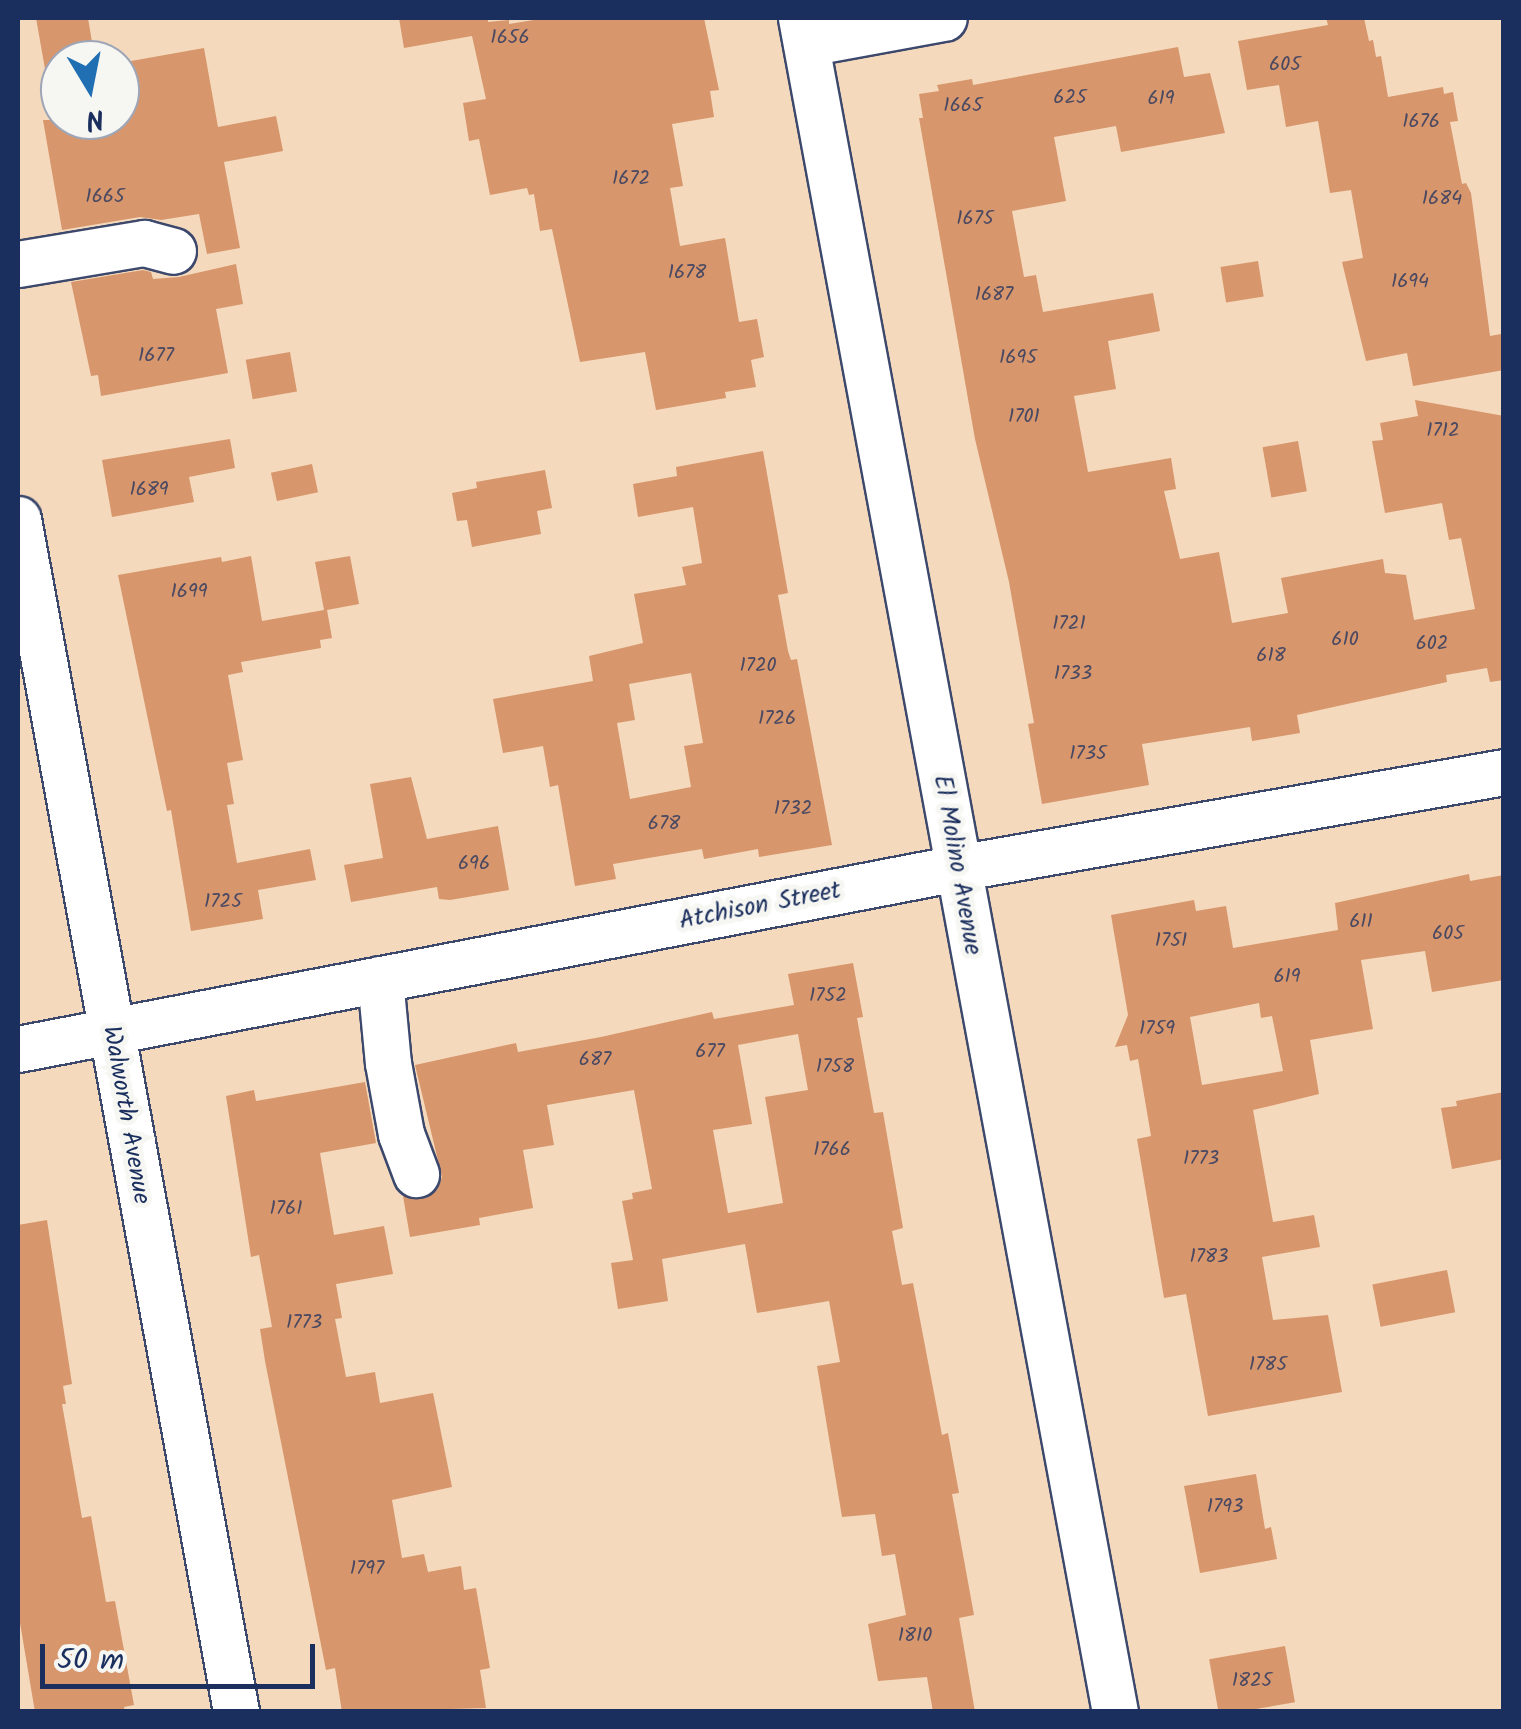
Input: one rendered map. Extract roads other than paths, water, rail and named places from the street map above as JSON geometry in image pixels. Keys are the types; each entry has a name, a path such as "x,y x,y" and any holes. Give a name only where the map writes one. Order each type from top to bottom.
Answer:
{"street":[{"path":"803,30 944,18"},
{"name":"El Molino Avenue","path":"803,30 1115,1712"},
{"path":"18,264 144,243 173,251"},
{"name":"Walworth Avenue","path":"18,518 22,567 236,1712"},
{"name":"Atchison Street","path":"18,1049 957,868 1504,772"},
{"path":"380,980 388,1063 401,1134 416,1174"}]}
